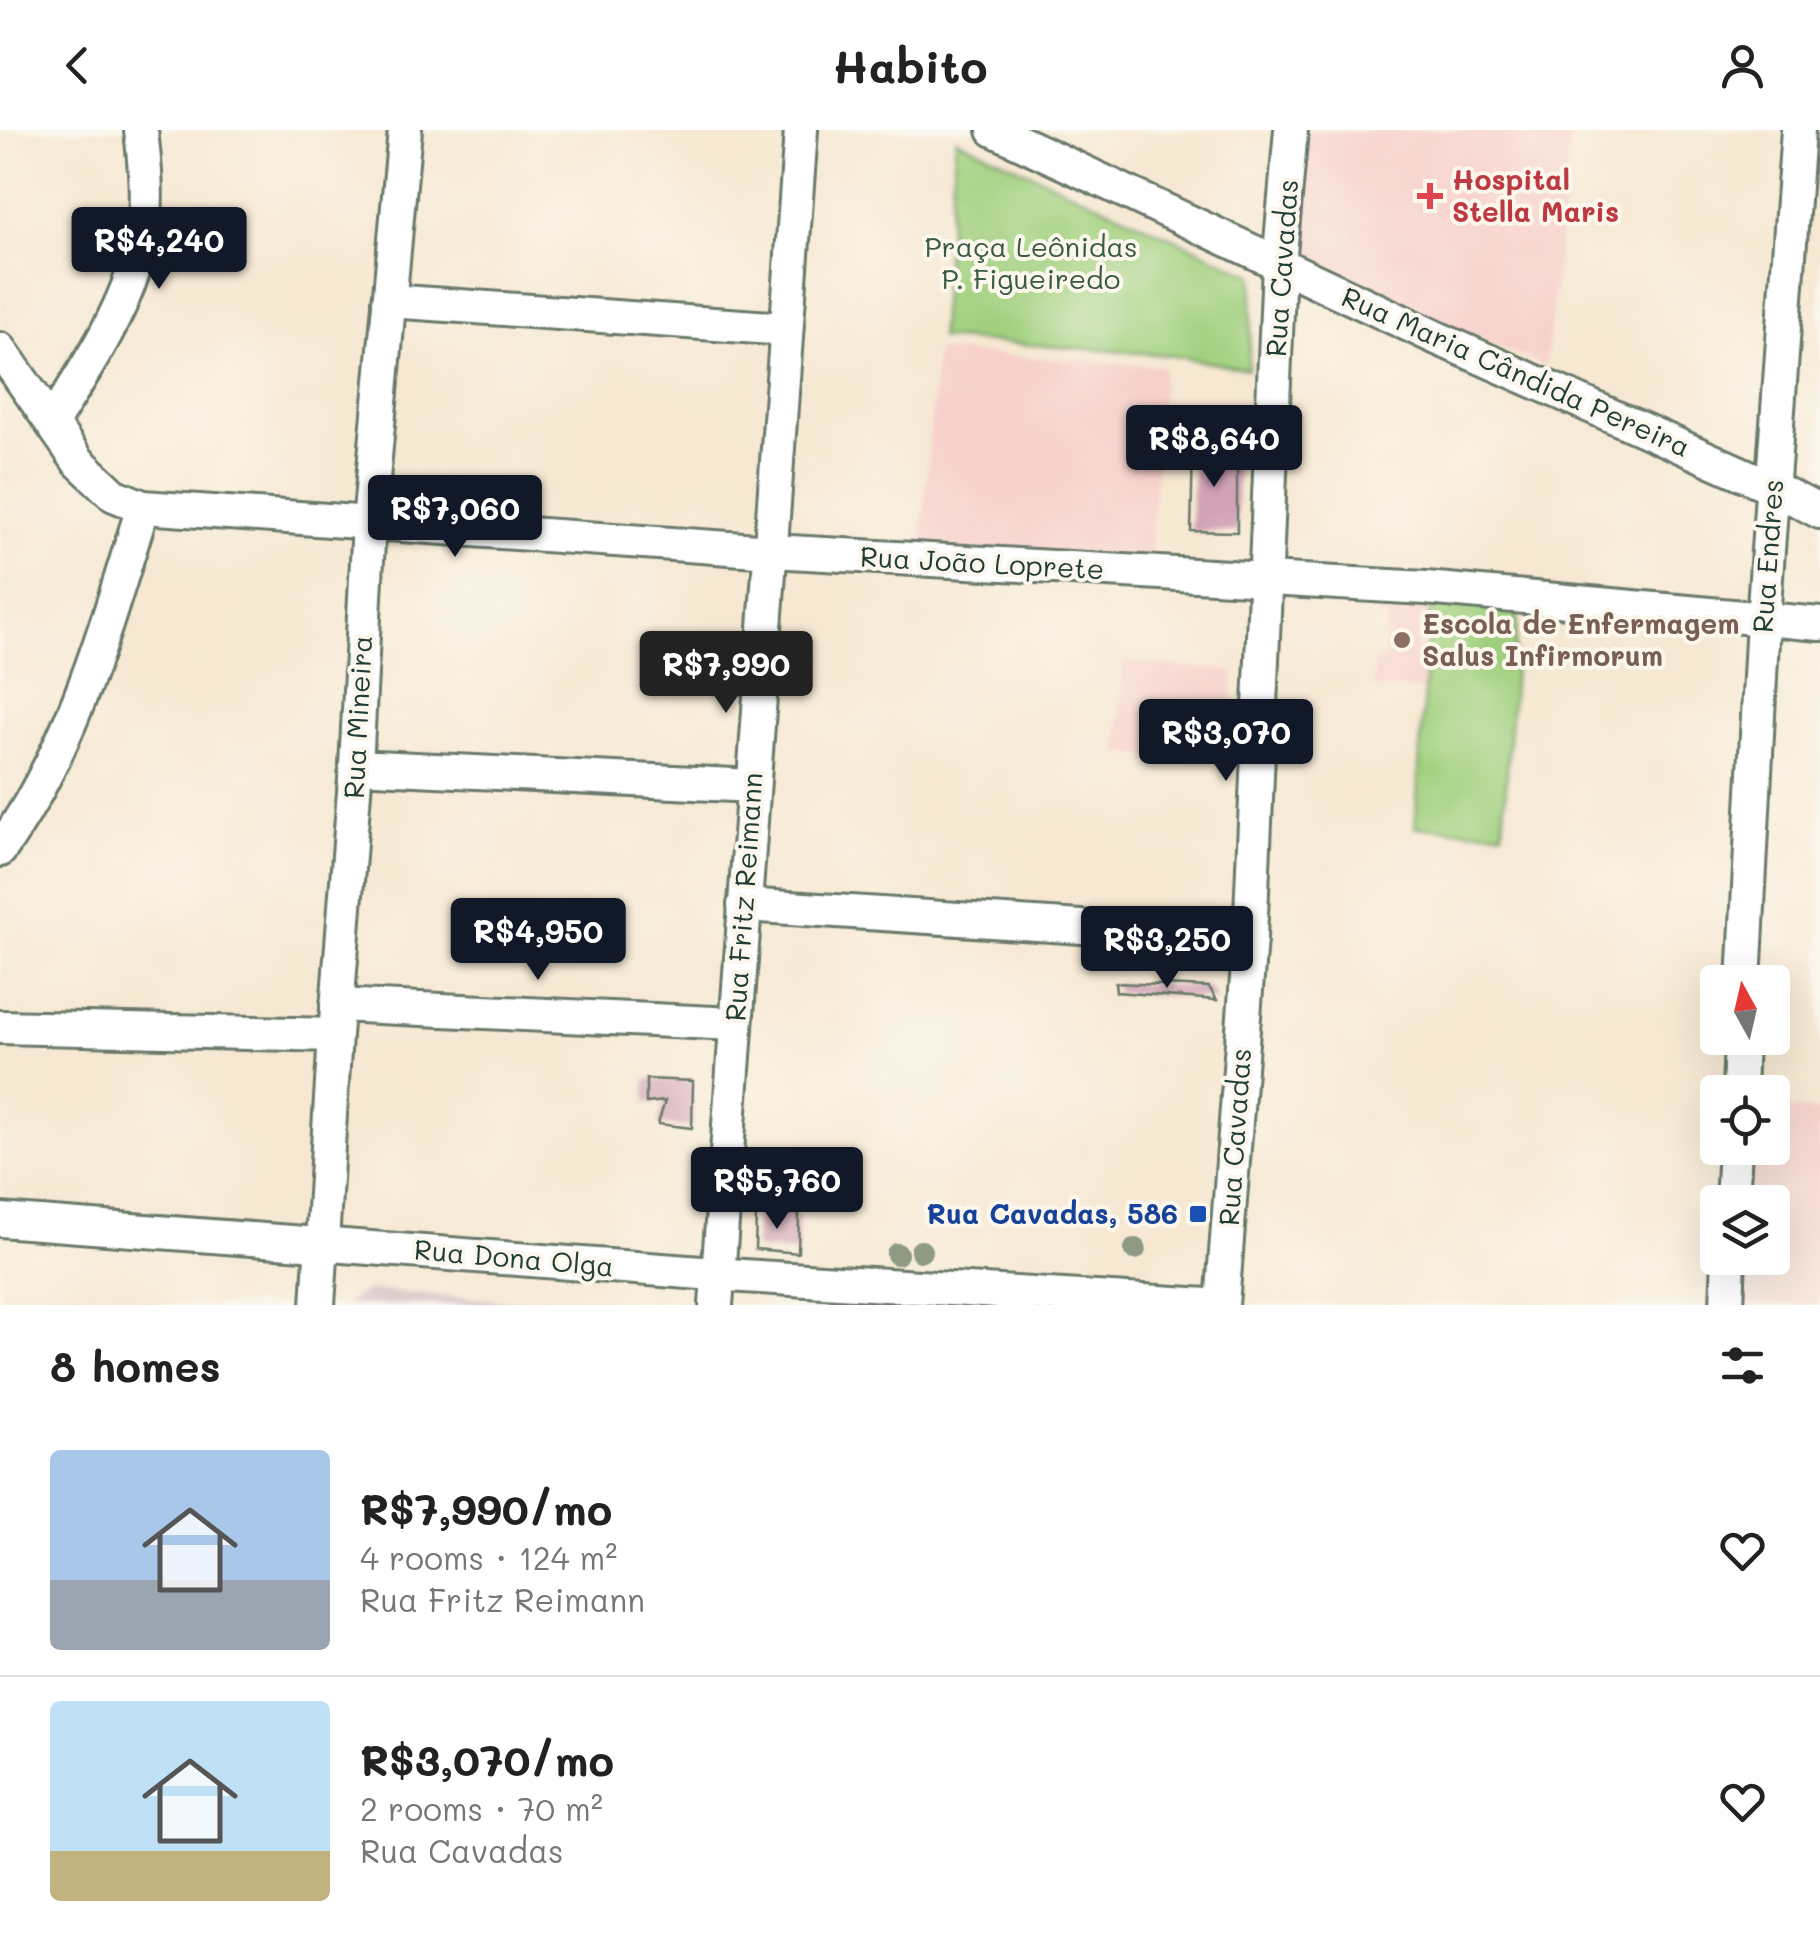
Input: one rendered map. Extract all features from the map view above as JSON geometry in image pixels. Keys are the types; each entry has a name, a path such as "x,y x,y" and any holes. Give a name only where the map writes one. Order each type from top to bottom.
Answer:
{"street":[{"path":"52,422 105,334 128,287 142,239 147,182 141,130"},
{"name":"Rua Mineira","path":"318,1305 369,523 405,130"},
{"name":"Rua Fritz Reimann","path":"716,1290 801,130"},
{"name":"Rua Maria Cândida Pereira","path":"994,130 1279,266 1820,512"},
{"name":"Rua Cavadas","path":"1222,1305 1250,938 1279,266 1291,130"},
{"name":"Rua Endres","path":"1745,965 1763,620 1798,130"},
{"path":"389,301 786,329"},
{"path":"0,850 70,726 143,507 114,494 94,478 1,352"},
{"name":"Rua João Loprete","path":"143,507 772,551 1266,582 1426,588 1820,624"},
{"path":"356,766 752,786"},
{"path":"744,905 1250,938"},
{"path":"0,1027 336,1020 735,1024"},
{"name":"Rua Dona Olga","path":"0,1220 323,1243 716,1290 1208,1305"},
{"path":"1726,1305 1728,1275"}],"shaded area":[{"name":"Hospital Stella Maris","path":"1304,130 1571,130 1546,366 1287,262"},
{"path":"936,351 1163,366 1150,562 921,549"},
{"name":"Escola de Enfermagem Salus Infirmorum","path":"1379,597 1425,598 1424,617 1419,619 1418,662 1425,663 1424,690 1373,688 1374,661 1384,660 1387,616 1378,615"},
{"path":"1123,662 1234,671 1229,764 1118,753"},
{"path":"1790,1109 1820,1111 1820,1305 1732,1305 1733,1275 1790,1275 1790,1185 1738,1185 1738,1165 1790,1165"},
{"path":"367,1290 553,1305 344,1305"}],"green space":[{"name":"Praça Leônidas P. Figueiredo","path":"956,139 1254,275 1248,369 1168,355 939,338"},
{"path":"1430,603 1518,608 1503,832 1415,827"}],"building":[{"path":"1193,447 1237,450 1237,532 1191,531"},
{"path":"1115,983 1209,987 1217,1000 1116,992"},
{"path":"646,1079 693,1081 692,1128 658,1124 665,1101 646,1103"},
{"path":"756,1213 799,1214 798,1253 755,1249"}],"place":[{"name":"Hospital Stella Maris","path":"1430,196"},
{"name":"Escola de Enfermagem Salus Infirmorum","path":"1402,640"},
{"name":"Rua Cavadas, 586","path":"1198,1214"}]}
